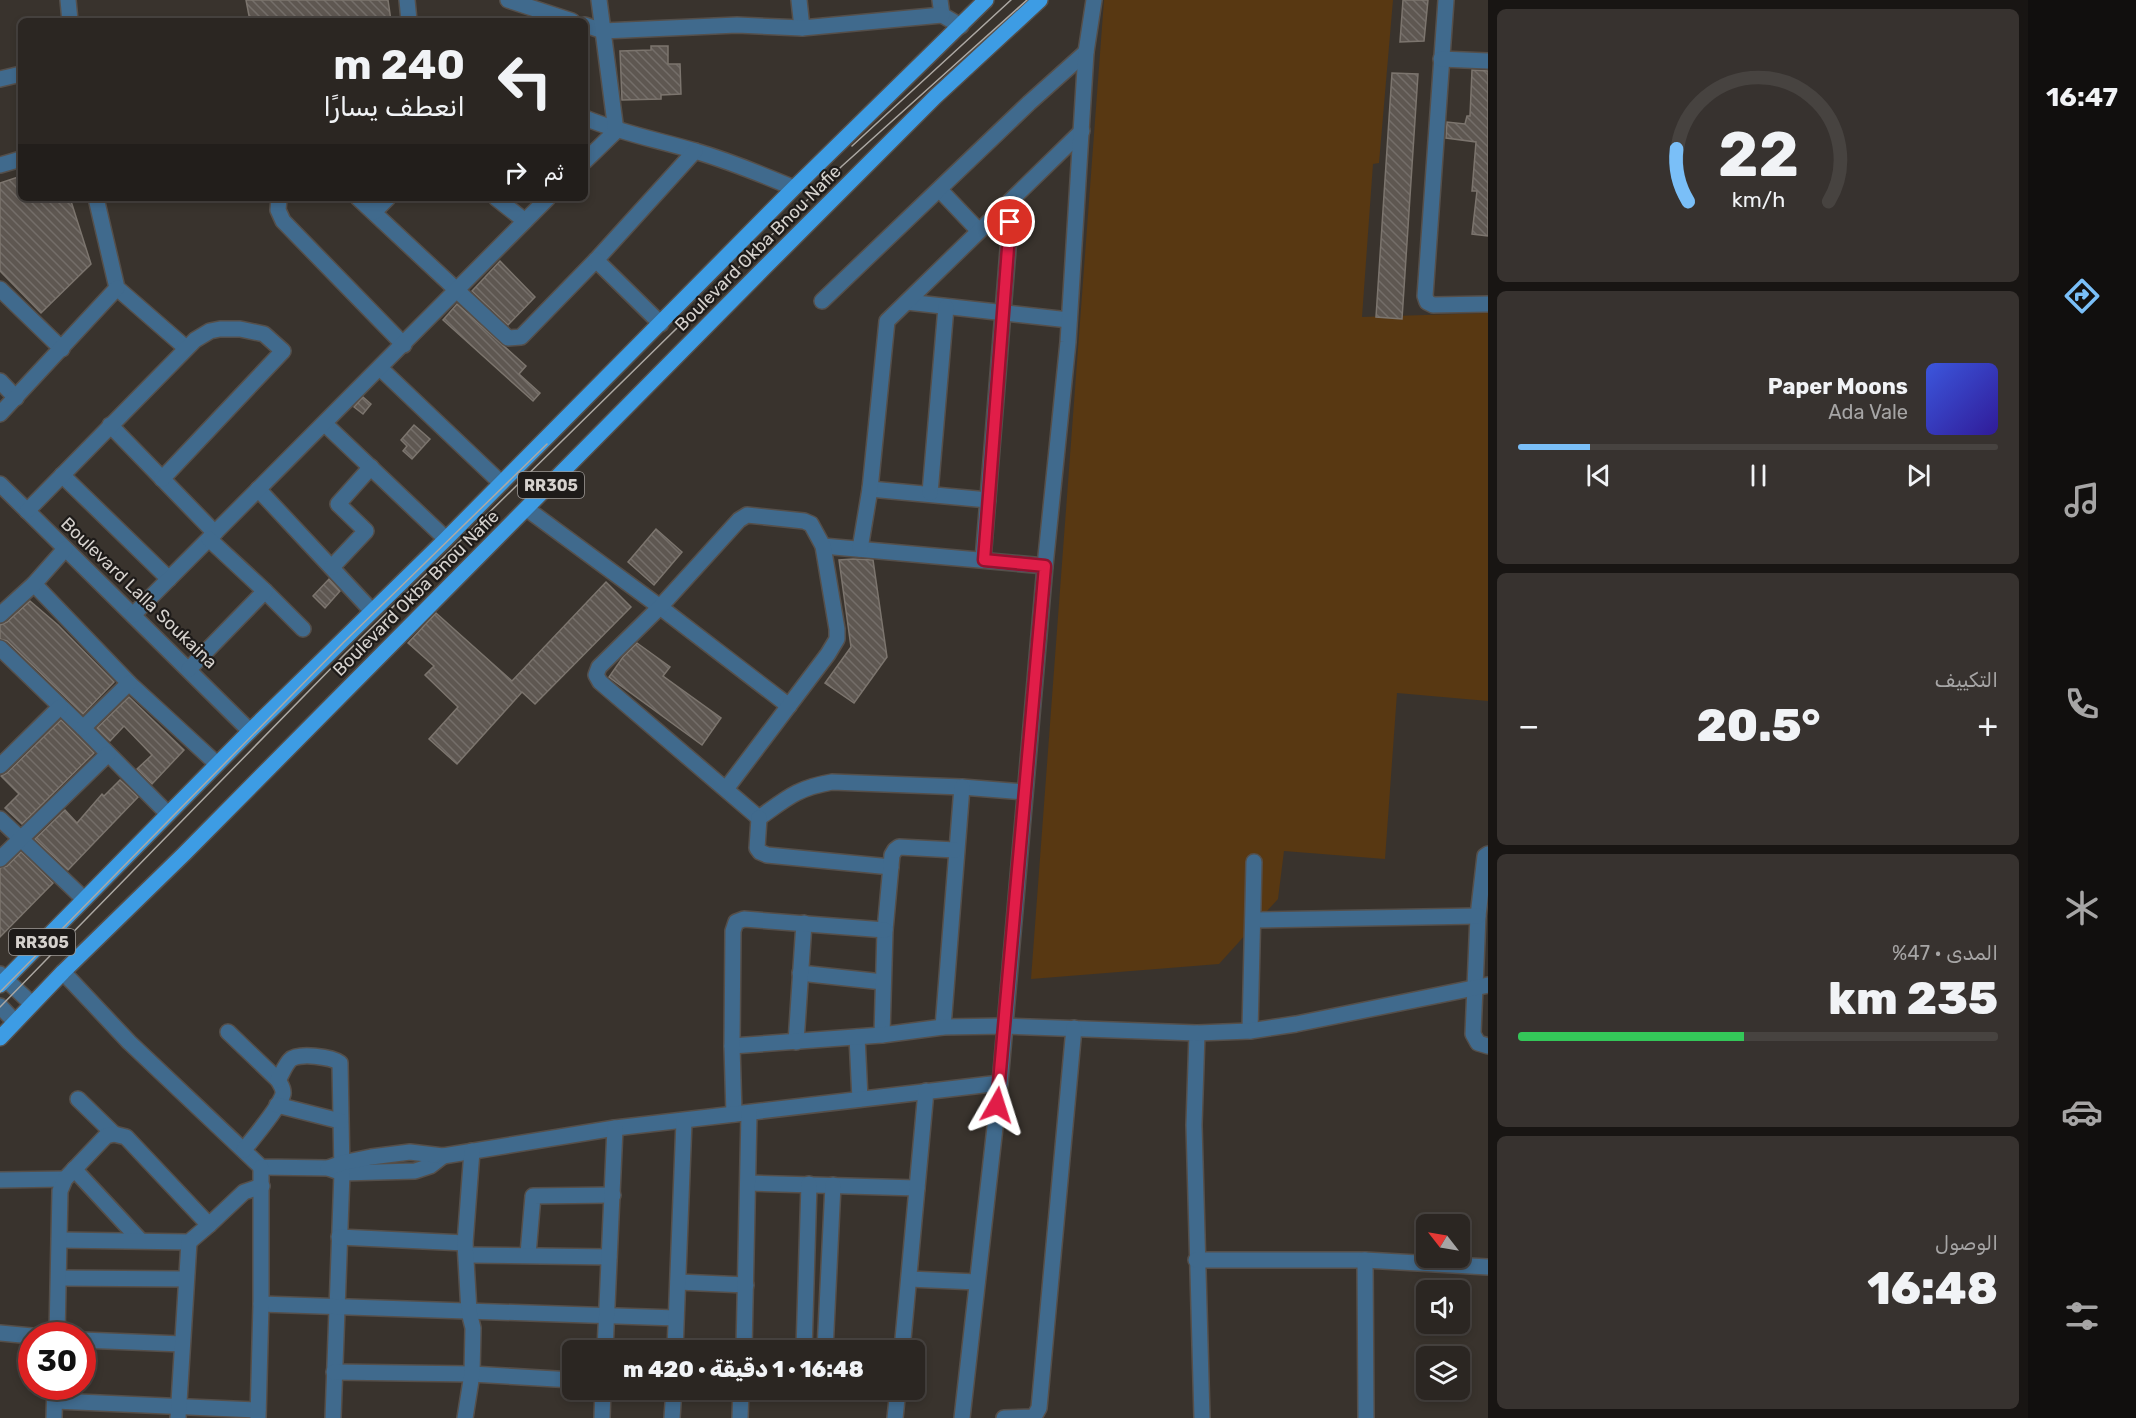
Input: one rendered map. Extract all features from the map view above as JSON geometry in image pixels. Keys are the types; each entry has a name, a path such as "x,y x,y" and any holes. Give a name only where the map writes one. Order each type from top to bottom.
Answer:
{"main road":[{"name":"Boulevard Okba Bnou Nafie","path":"2,980 250,730 446,539 661,324 794,188 986,0"},
{"name":"Boulevard Okba Bnou Nafie","path":"0,1038 63,972 184,854 911,121 1040,0"}],"street":[{"path":"68,0 70,18"},
{"path":"407,0 409,18"},
{"path":"508,0 563,18"},
{"path":"598,0 616,130"},
{"path":"799,0 802,28"},
{"path":"1446,0 1425,296 1427,302 1433,305 1488,304"},
{"path":"962,1418 1000,1083 1069,320 1091,2"},
{"path":"588,26 603,31 737,26 802,28 941,8 961,26"},
{"path":"822,301 1029,103 1086,52"},
{"path":"1441,59 1488,61"},
{"path":"0,79 18,75"},
{"path":"588,119 616,130 695,151 755,171 794,188"},
{"path":"588,158 616,130"},
{"path":"860,549 870,489 885,327 890,316 1082,131"},
{"path":"361,201 508,338 516,339 596,260 695,151"},
{"path":"0,165 18,160"},
{"path":"939,190 979,231"},
{"path":"984,560 1012,200"},
{"path":"97,201 117,288 186,348"},
{"path":"279,201 278,210 283,221 404,345"},
{"path":"374,212 385,201"},
{"path":"500,201 525,221"},
{"path":"133,615 545,201"},
{"path":"596,260 661,324"},
{"path":"0,414 117,288"},
{"path":"0,289 62,349"},
{"path":"907,302 1069,320"},
{"path":"930,493 946,307"},
{"path":"27,511 186,348 202,335 220,329 240,329 264,334 283,351 162,479"},
{"path":"380,368 501,483"},
{"path":"0,381 16,398"},
{"path":"325,424 446,539"},
{"path":"110,425 212,536 303,629"},
{"path":"332,567 366,531 338,504 371,467"},
{"path":"62,475 169,579"},
{"name":"Boulevard Lalla Soukaina","path":"0,484 250,730"},
{"path":"258,489 372,610"},
{"path":"870,489 988,500"},
{"path":"527,509 789,706"},
{"path":"726,789 837,639 823,546 811,524 804,521 747,515 739,520 660,607 599,667 596,675 600,682 759,818"},
{"path":"823,546 1045,566"},
{"path":"0,615 34,584 65,549"},
{"path":"34,584 129,683 217,764"},
{"path":"189,669 265,591"},
{"path":"0,648 168,814"},
{"path":"83,728 129,683"},
{"path":"0,766 60,707"},
{"path":"0,859 108,754"},
{"path":"759,818 796,791 832,782 1025,792"},
{"path":"942,1027 962,787"},
{"path":"759,818 757,848 767,855 891,867"},
{"path":"0,819 84,899"},
{"path":"882,1035 885,930 891,867 895,850 899,847 955,850"},
{"path":"1488,854 1485,856 1478,916 1482,986 1473,1034 1478,1042 1488,1046"},
{"path":"1250,1030 1254,862"},
{"path":"1253,920 1478,916"},
{"path":"744,1340 749,1183 732,1046 733,931 736,922 744,919 885,930"},
{"path":"796,1042 804,923"},
{"path":"63,972 129,1042 261,1167 258,1414 178,1412 96,1400"},
{"path":"800,973 883,982"},
{"path":"2,980 32,1004"},
{"path":"732,1046 882,1035 942,1027 1005,1026 1197,1033 1250,1030 1296,1024 1482,986"},
{"path":"0,1006 15,1022"},
{"path":"1004,1418 1034,1417 1039,1408 1074,1028"},
{"path":"228,1032 278,1080 283,1093 244,1150"},
{"path":"1197,1033 1194,1125 1202,1418"},
{"path":"857,1037 860,1099"},
{"path":"278,1080 291,1059 298,1055 334,1059 340,1063 342,1074 337,1168 339,1237 333,1418"},
{"path":"261,1167 415,1171 430,1166 443,1156 615,1128 1000,1083"},
{"path":"903,1340 926,1091"},
{"path":"78,1099 114,1134"},
{"path":"276,1105 340,1121"},
{"path":"675,1340 684,1121"},
{"path":"605,1340 615,1128"},
{"path":"57,1322 60,1191 69,1174 106,1136 114,1134 126,1137 209,1225"},
{"path":"465,1418 472,1374 473,1328 469,1312 466,1249 472,1151"},
{"path":"0,1180 69,1174 140,1240"},
{"path":"749,1183 917,1188"},
{"path":"804,1340 809,1184"},
{"path":"825,1340 833,1185"},
{"path":"60,1240 189,1242 244,1192 262,1186"},
{"path":"528,1254 533,1196 613,1195"},
{"path":"339,1237 528,1254 609,1257"},
{"path":"178,1412 189,1242"},
{"path":"1196,1260 1365,1260 1488,1267"},
{"path":"1365,1260 1366,1418"},
{"path":"59,1278 186,1279"},
{"path":"909,1279 977,1282"},
{"path":"678,1282 746,1285"},
{"path":"261,1304 676,1318"},
{"path":"0,1333 18,1335"},
{"path":"96,1341 182,1344"},
{"path":"334,1372 472,1374 562,1379"},
{"path":"54,1418 55,1400"},
{"path":"602,1418 603,1400"},
{"path":"672,1418 673,1400"},
{"path":"740,1418 741,1400"},
{"path":"895,1418 897,1400"}],"shaded area":[{"path":"1104,0 1393,0 1379,163 1373,164 1362,317 1488,313 1488,701 1397,693 1385,859 1284,851 1278,899 1219,964 1031,979"}],"building":[{"path":"246,0 388,0 391,18 249,18"},
{"path":"1403,0 1428,0 1424,41 1400,42"},
{"path":"651,46 668,46 668,64 680,64 681,94 661,95 661,99 622,100 620,51 651,50"},
{"path":"1472,70 1488,71 1488,236 1472,234 1477,191 1472,191 1476,142 1446,138 1447,122 1465,124 1467,116 1470,116"},
{"path":"1392,73 1418,74 1402,319 1376,317"},
{"path":"18,177 18,201 71,201 91,264 41,313 0,271 0,183"},
{"path":"500,261 535,297 508,325 472,291"},
{"path":"457,304 526,366 519,374 540,393 533,401 443,320"},
{"path":"363,397 371,404 363,414 354,407"},
{"path":"414,425 430,439 412,459 403,451 407,446 401,440"},
{"path":"656,529 682,552 654,585 628,562"},
{"path":"839,560 873,560 887,657 854,703 825,683 851,647"},
{"path":"329,579 340,591 325,608 313,596"},
{"path":"606,582 631,607 535,704 522,692 457,764 429,739 458,707 425,675 434,666 408,643 436,613 512,681"},
{"path":"30,601 58,625 114,682 83,714 7,641 0,639 0,625 7,622"},
{"path":"637,643 670,667 663,676 721,718 702,745 609,677 623,657"},
{"path":"129,697 184,750 152,784 137,769 152,755 124,726 110,741 97,728"},
{"path":"61,720 94,753 22,824 5,808 19,794 1,776 7,773"},
{"path":"120,780 138,797 68,870 35,839 65,810 77,823 102,794 104,796"},
{"path":"21,852 53,883 0,937 0,868 7,866"}],"tram line":[{"path":"852,146 1011,0"},
{"path":"0,1007 345,654 842,166 1027,0"},
{"path":"0,992 344,642 547,444"}],"route":[{"path":"997,1105 1045,566 984,560 1010,222"}]}
